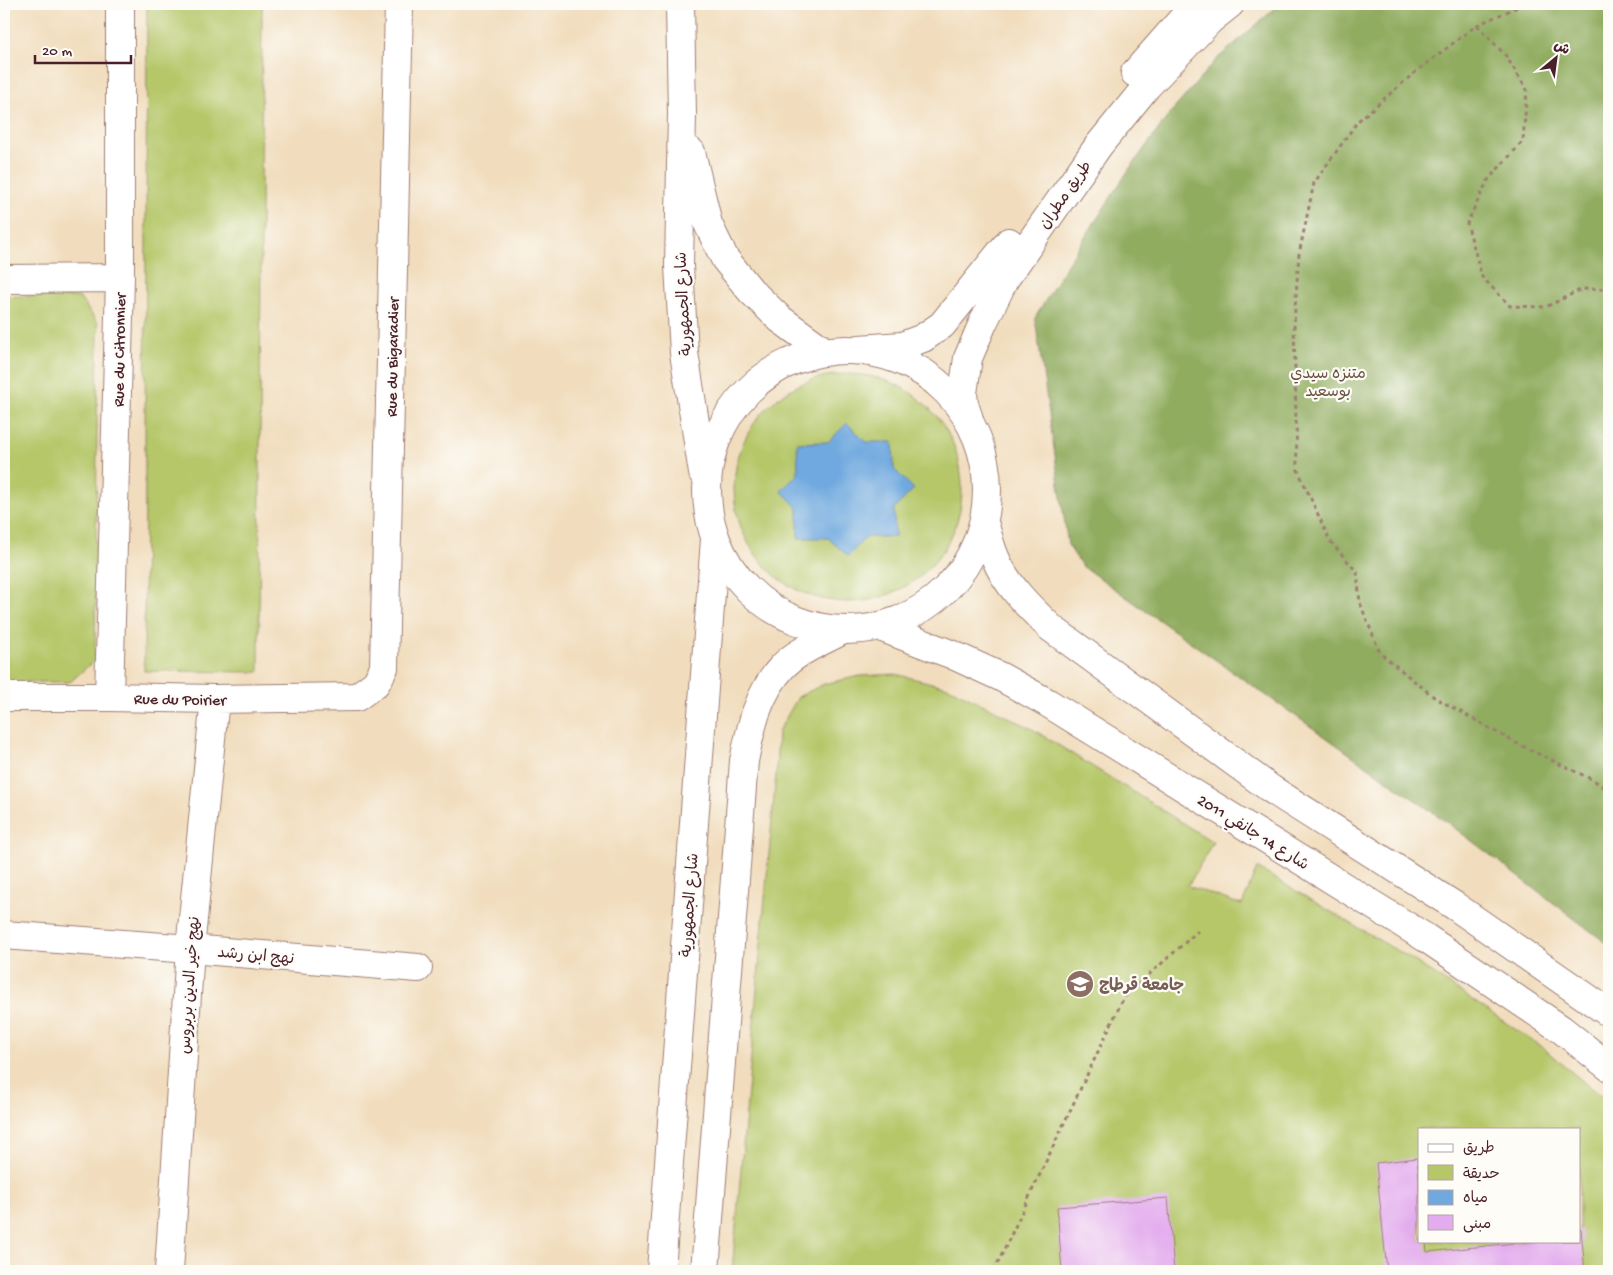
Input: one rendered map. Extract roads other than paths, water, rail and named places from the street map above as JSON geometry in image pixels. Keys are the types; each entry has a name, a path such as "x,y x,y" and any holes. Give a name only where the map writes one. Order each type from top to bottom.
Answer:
{"main road":[{"name":"Rue du Citronnier","path":"109,697 120,278 120,4"},
{"name":"Rue du Bigaradier","path":"357,698 376,683 384,668 399,4"},
{"name":"شارع الجمهورية","path":"680,4 682,114 678,266 684,353 706,491"},
{"name":"طريق مطران","path":"859,349 902,346 923,338 942,325 1002,252 1087,129 1186,15 1198,4"},
{"name":"طريق مطران","path":"969,420 963,393 968,358 1004,280 1099,145 1147,86 1210,20 1230,4"},
{"name":"شارع الجمهورية","path":"682,114 708,224 725,259 751,291 780,319 824,351"},
{"path":"4,280 120,278"},
{"path":"859,349 892,356 923,371 949,392 969,420 983,452 988,488 984,523 974,552 957,578 935,600 909,616 880,627 843,630 816,627 789,618 765,604 744,585 727,563 715,539 706,491 709,458 720,427 739,399 763,376 792,360 824,351 859,349"},
{"path":"984,523 995,558 1022,601 1051,628 1270,790 1455,906 1609,1013"},
{"name":"شارع الجمهورية","path":"661,1271 715,539"},
{"name":"شارع 14 جانفي 2011","path":"880,627 953,655 1001,677 1048,703 1426,938 1562,1029 1609,1067"},
{"path":"705,1271 744,761 752,720 767,688 784,665 806,650 843,630"},
{"name":"Rue du Poirier","path":"4,696 215,699 357,698"},
{"name":"نهج خير الدين بربروس","path":"169,1271 190,949 215,699"},
{"name":"نهج ابن رشد","path":"4,936 418,968"}],"water":[{"path":"847,423 866,442 893,442 894,469 914,489 894,509 895,537 866,537 848,556 828,538 798,538 798,508 781,491 798,474 797,443 828,442"}],"place":[{"name":"جامعة قرطاج","path":"1080,984"}],"park label":[{"name":"متنزه سيدي بوسعيد","path":"1328,381"}]}
